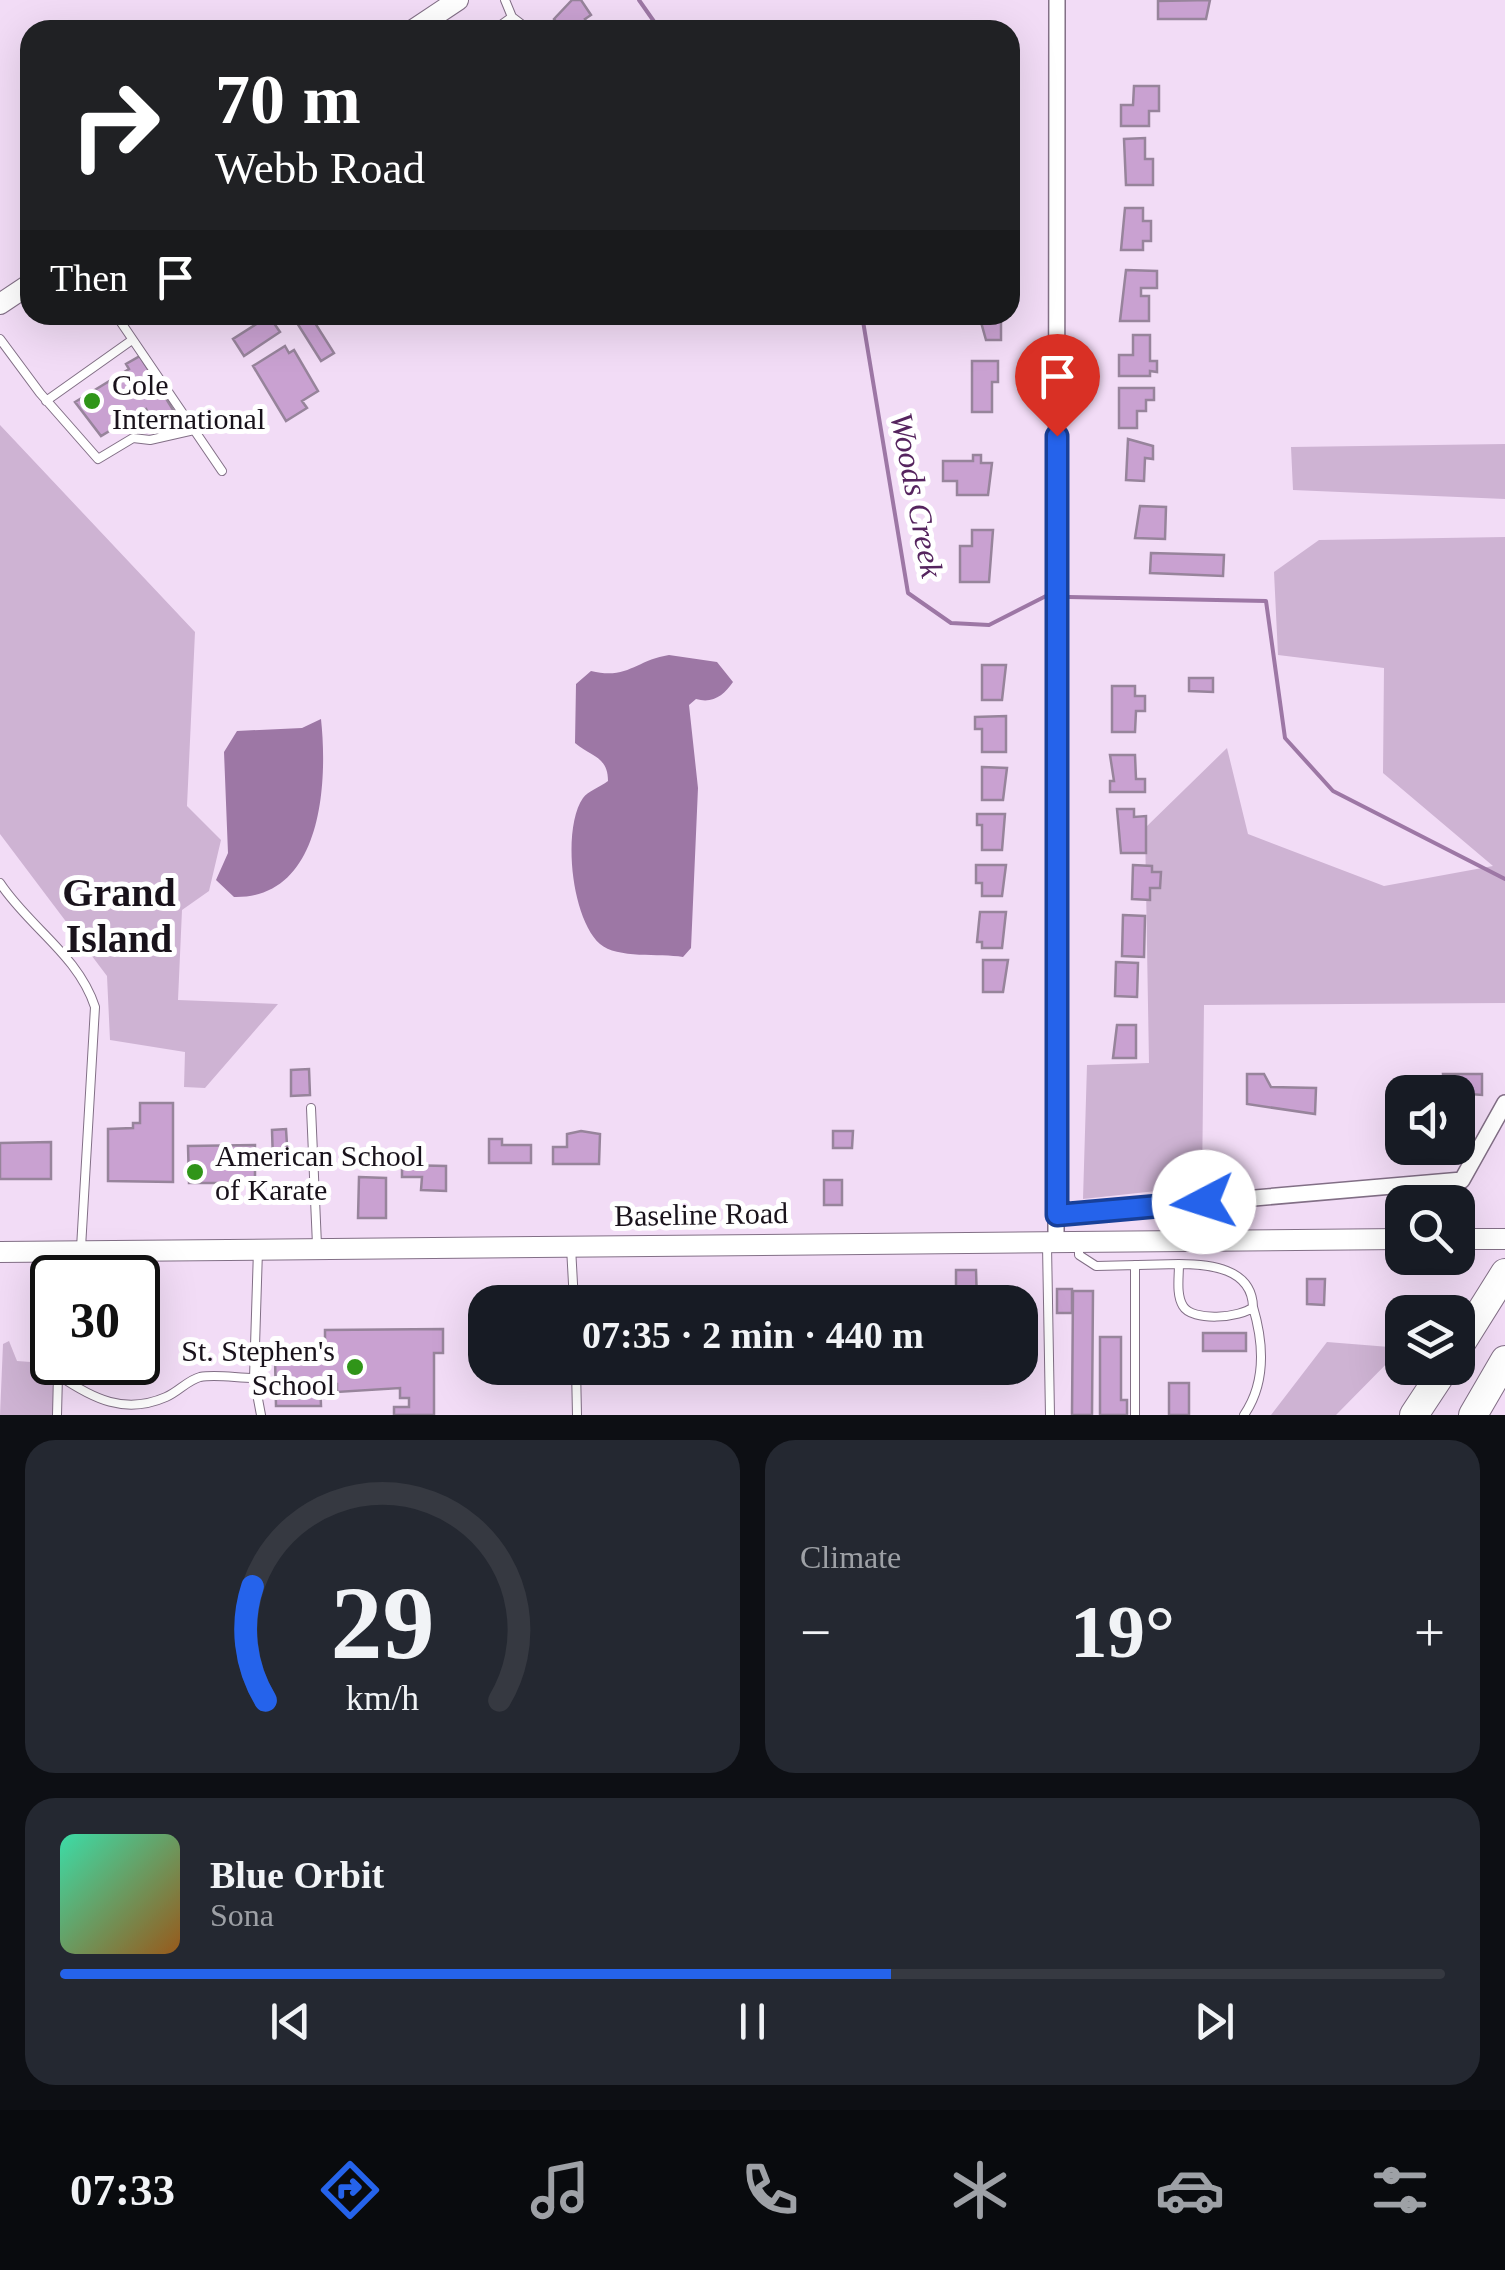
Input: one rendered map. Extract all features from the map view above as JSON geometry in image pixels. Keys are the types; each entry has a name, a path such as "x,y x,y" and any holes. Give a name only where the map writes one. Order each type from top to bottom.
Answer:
{"highway":[{"path":"1475,1321 1505,1273"},
{"path":"1472,1415 1505,1360"},
{"path":"1414,1415 1434,1385"}],"street":[{"path":"428,20 458,0"},
{"path":"1052,1240 1057,1215 1057,0"},
{"path":"1057,1215 1462,1180 1505,1103"},
{"path":"1475,1239 1505,1240"},
{"name":"Baseline Road","path":"0,1252 1385,1240"}],"lane":[{"path":"506,0 516,20"},
{"path":"508,20 512,17"},
{"path":"122,325 222,472"},
{"path":"0,338 46,401 98,460 133,438 150,440 194,430"},
{"path":"46,401 132,340"},
{"path":"0,883 14,904 85,978 95,1007 81,1251"},
{"path":"311,1108 317,1250"},
{"path":"1050,1415 1052,1240"},
{"path":"1079,1241 1080,1254 1096,1266 1179,1264 1231,1272 1246,1286 1260,1332 1259,1393 1244,1415"},
{"path":"571,1246 573,1285"},
{"path":"258,1250 254,1378 261,1415"},
{"path":"1179,1264 1179,1294 1183,1308 1192,1315 1241,1314 1253,1307"},
{"path":"1135,1265 1135,1415"},
{"path":"72,1385 91,1397 127,1404 168,1396 198,1378 254,1378"},
{"path":"57,1415 58,1385"},
{"path":"576,1385 577,1415"}],"shaded area":[{"path":"0,425 195,632 187,806 221,840 209,891 182,910 178,1000 278,1004 205,1088 184,1087 185,1052 110,1040 107,976 0,834"},
{"path":"1505,444 1505,499 1293,490 1291,447"},
{"path":"1505,537 1505,1003 1204,1005 1202,1186 1083,1199 1087,1065 1149,1063 1145,828 1227,748 1248,834 1384,886 1493,866 1383,773 1384,668 1278,655 1274,572 1319,540"},
{"path":"669,655 717,662 733,682 718,697 696,699 689,705 698,788 691,948 683,957 628,954 600,944 582,914 572,851 573,830 583,798 608,781 602,762 575,743 576,684 591,671 614,673"},
{"path":"321,719 320,804 302,859 286,879 263,893 234,897 216,880 228,853 224,752 237,731 302,728"},
{"path":"9,1341 17,1361 30,1362 30,1385 53,1385 53,1415 0,1415 3,1344"},
{"path":"1327,1342 1385,1347 1385,1365 1336,1415 1271,1415"}],"building":[{"path":"572,0 581,0 591,15 586,20 554,19"},
{"path":"1210,0 1206,19 1158,19 1158,1"},
{"path":"1134,86 1159,86 1159,111 1149,111 1149,126 1121,126 1121,105 1133,105"},
{"path":"1145,138 1145,159 1153,159 1153,185 1126,185 1124,139"},
{"path":"1125,208 1143,208 1143,221 1151,221 1151,241 1143,241 1143,250 1121,250"},
{"path":"1126,270 1157,271 1157,288 1141,288 1141,296 1149,296 1149,321 1120,321"},
{"path":"255,325 275,325 280,332 244,356 233,339"},
{"path":"298,325 316,325 334,353 321,361"},
{"path":"982,325 1001,325 1001,340 986,340"},
{"path":"1133,335 1150,335 1150,361 1157,361 1157,372 1150,371 1150,376 1119,376 1119,355 1133,355"},
{"path":"285,346 289,353 294,350 318,391 302,401 307,408 286,421 253,366"},
{"path":"140,356 175,413 156,425 146,409 101,436 75,402 129,369 126,364"},
{"path":"972,361 998,361 998,382 992,382 992,412 972,412"},
{"path":"1119,388 1154,388 1154,400 1146,400 1146,411 1137,411 1137,428 1119,428"},
{"path":"1128,439 1153,446 1153,459 1145,458 1144,481 1126,480"},
{"path":"973,455 981,455 981,463 992,463 988,495 957,495 957,481 943,481 943,461 973,461"},
{"path":"1140,506 1166,507 1165,539 1135,538"},
{"path":"972,530 993,530 989,582 960,582 960,546 972,546"},
{"path":"1151,553 1224,555 1223,576 1150,573"},
{"path":"982,665 1006,665 1002,700 982,700"},
{"path":"1189,678 1213,678 1213,692 1189,691"},
{"path":"1112,686 1135,686 1135,696 1145,696 1145,711 1136,711 1135,732 1112,732"},
{"path":"1006,716 1006,752 982,752 982,729 975,729 975,717"},
{"path":"1110,755 1135,755 1136,779 1145,779 1145,792 1110,792 1110,781 1114,781"},
{"path":"982,767 1007,768 1003,800 982,800"},
{"path":"1117,809 1134,809 1134,817 1146,816 1146,853 1121,853"},
{"path":"977,814 1005,814 1002,850 982,850 982,825 977,825"},
{"path":"976,865 1006,865 1002,896 982,896 982,883 976,883"},
{"path":"1133,865 1152,866 1152,872 1161,872 1160,888 1150,888 1150,900 1132,899"},
{"path":"980,912 1006,912 1002,948 982,948 982,942 977,942"},
{"path":"1123,915 1145,916 1144,957 1122,956"},
{"path":"983,960 1008,960 1003,992 983,992"},
{"path":"1116,962 1138,963 1137,997 1115,996"},
{"path":"1117,1025 1136,1025 1136,1058 1113,1058"},
{"path":"309,1069 310,1095 291,1096 291,1070"},
{"path":"1247,1074 1264,1074 1271,1087 1316,1088 1315,1114 1247,1104"},
{"path":"1482,1074 1482,1095 1475,1094 1475,1075 1443,1075"},
{"path":"140,1103 173,1103 173,1182 108,1181 108,1129 133,1128 133,1123 140,1123"},
{"path":"286,1129 288,1161 273,1162 272,1130"},
{"path":"833,1131 853,1131 852,1148 833,1148"},
{"path":"567,1134 600,1134 599,1164 553,1164 553,1147 567,1147"},
{"path":"489,1139 502,1139 502,1145 531,1145 531,1163 489,1163"},
{"path":"51,1142 51,1179 0,1179 0,1143"},
{"path":"255,1145 255,1183 189,1183 188,1146"},
{"path":"402,1165 446,1166 446,1191 421,1190 422,1177 402,1177"},
{"path":"359,1177 386,1178 386,1218 358,1218"},
{"path":"824,1180 842,1180 842,1205 824,1205"},
{"path":"956,1270 976,1270 976,1285 956,1285"},
{"path":"1307,1279 1325,1279 1324,1305 1307,1304"},
{"path":"1057,1289 1072,1289 1072,1313 1057,1313"},
{"path":"1073,1291 1093,1291 1092,1415 1072,1415"},
{"name":"St. Stephen's School","path":"443,1329 443,1353 434,1353 434,1415 394,1415 394,1407 409,1407 409,1398 400,1398 400,1388 337,1392 337,1384 326,1384 326,1378 320,1378 321,1406 276,1406 275,1357 265,1357 265,1346 325,1346 325,1330"},
{"path":"1203,1333 1246,1333 1246,1351 1203,1351"},
{"path":"1100,1337 1121,1337 1121,1400 1127,1400 1127,1415 1100,1415"},
{"path":"1169,1383 1189,1383 1189,1415 1169,1415"}],"waterway":[{"name":"Woods Creek","path":"639,0 653,20"},
{"name":"Woods Creek","path":"864,325 908,593 951,623 989,625 1046,596"},
{"name":"Woods Creek","path":"1069,597 1266,601 1285,738 1333,791 1505,879"}],"place":[{"name":"Cole International","path":"92,401"},
{"name":"American School of Karate","path":"195,1172"},
{"name":"St. Stephen's School","path":"355,1367"}],"district":[{"name":"Grand Island","path":"119,915"}],"route":[{"path":"1057,436 1057,1215 1204,1202"}]}
